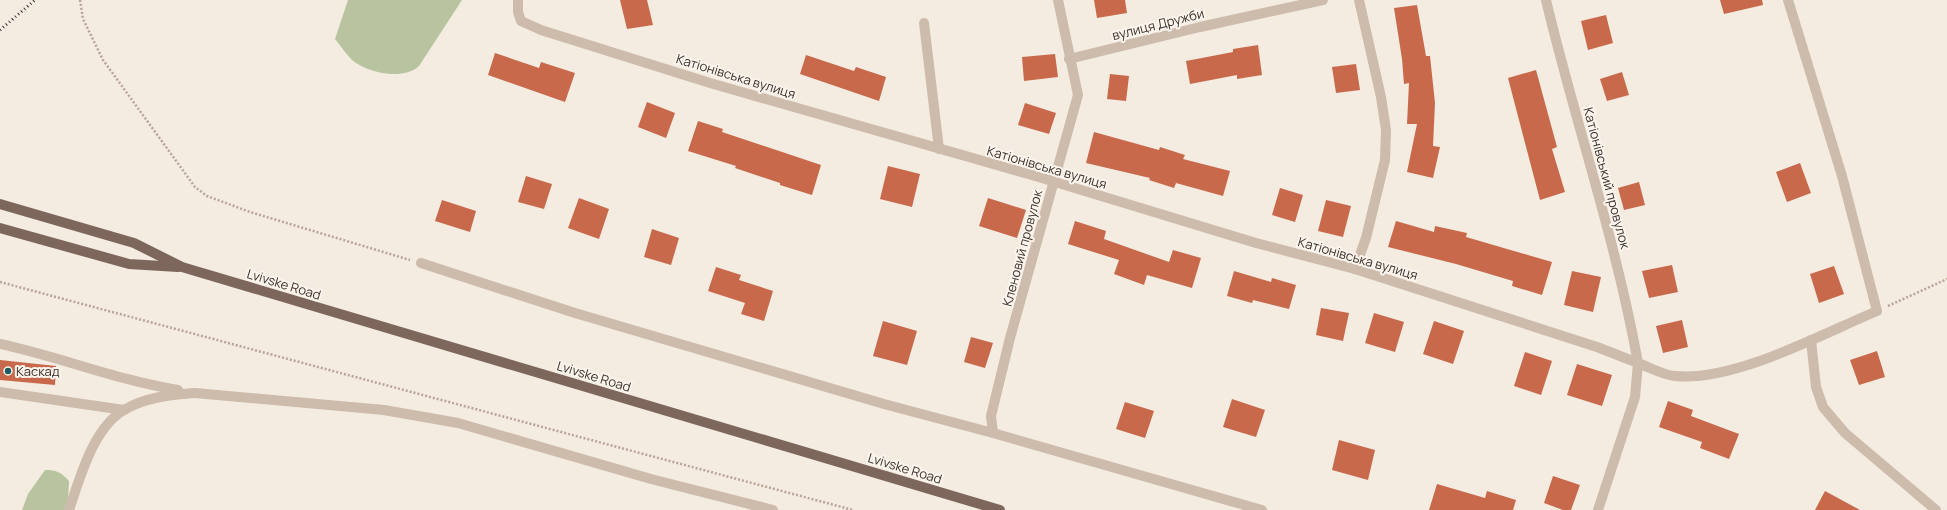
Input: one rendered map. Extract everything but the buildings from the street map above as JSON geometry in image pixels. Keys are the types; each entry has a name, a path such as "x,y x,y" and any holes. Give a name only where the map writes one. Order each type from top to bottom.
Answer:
{"main road":[{"name":"Lvivske Road","path":"0,204 134,243 182,267 1000,510"},
{"name":"Lvivske Road","path":"0,228 129,264 182,267"}],"street":[{"name":"Катіонівська вулиця","path":"518,0 518,12 521,21 541,30 710,83 1053,182 1256,243 1355,269 1597,346 1674,376 1699,377 1728,371 1811,340 1877,311"},
{"name":"Кленовий провулок","path":"993,433 991,416 999,384 1078,95 1069,59 1058,0"},
{"name":"вулиця Дружби","path":"1069,59 1200,27 1323,0"},
{"path":"1355,269 1366,238 1385,160 1386,130 1359,0"},
{"name":"Катіонівський провулок","path":"1546,0 1619,272 1638,363 1635,397 1598,510"},
{"path":"1788,0 1842,176 1877,311"},
{"path":"924,23 939,149"},
{"path":"421,263 575,312 884,404 993,433 1262,510"},
{"path":"1811,340 1816,387 1824,407 1846,433 1936,510"},
{"path":"0,344 38,352 143,384 195,393 384,410 458,423 651,479 773,510"},
{"path":"0,392 124,410"},
{"path":"69,510 94,445 114,418 124,410 168,395 195,393"}],"path":[{"path":"80,0 83,19 103,60 196,187 207,196 250,212 421,263"},
{"path":"1877,311 1947,280"},
{"path":"0,282 854,510"}],"green space":[{"path":"348,0 462,0 419,66 412,71 394,74 375,71 358,64 349,57 335,39"},
{"path":"45,470 58,472 69,481 68,502 65,510 22,510 28,494"}],"railway":[{"path":"0,30 35,0"}],"place":[{"name":"Каскад","path":"8,371"}]}
